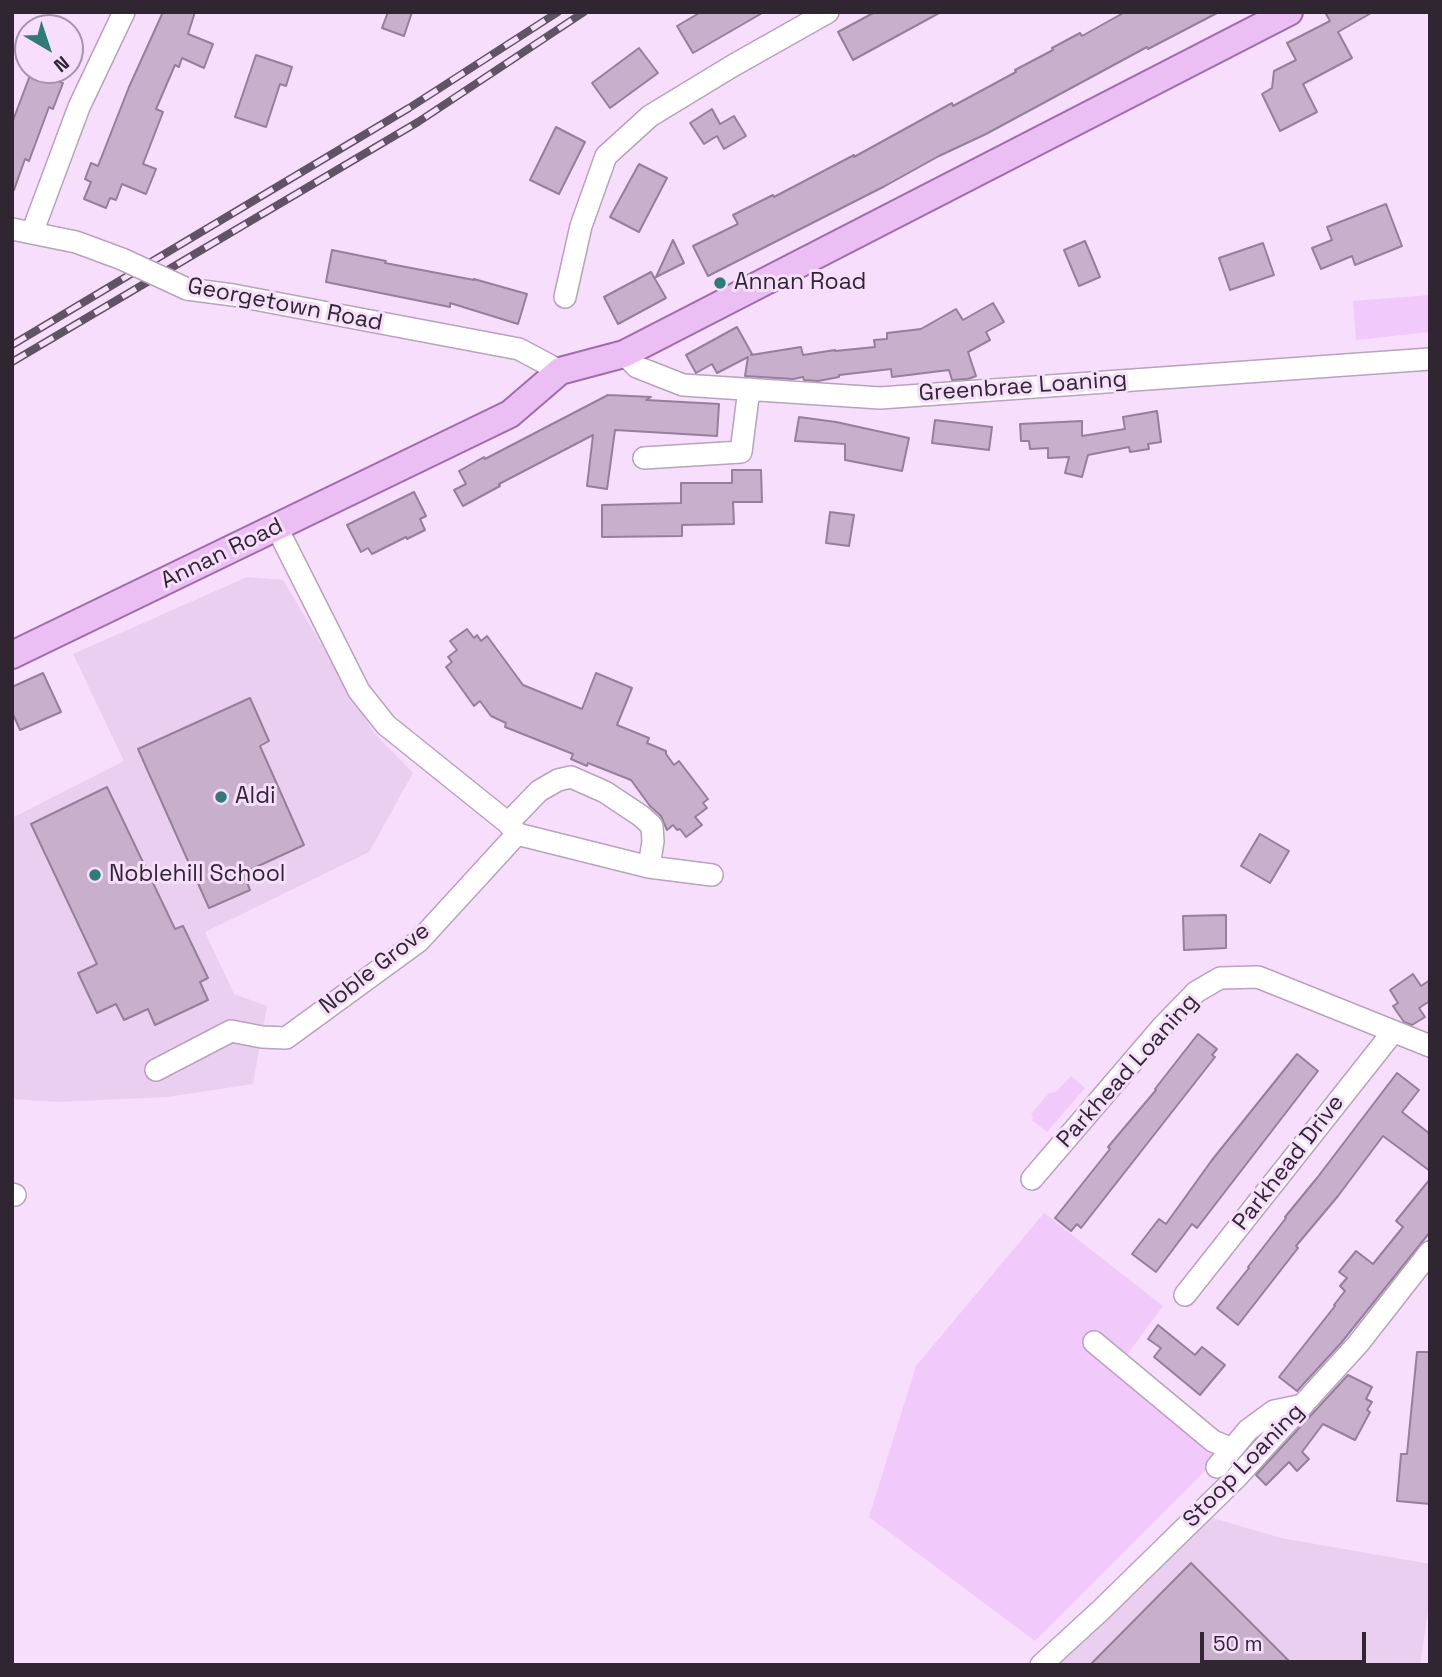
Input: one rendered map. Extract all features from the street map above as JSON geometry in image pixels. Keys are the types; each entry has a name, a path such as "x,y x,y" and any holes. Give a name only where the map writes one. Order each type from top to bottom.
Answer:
{"main road":[{"name":"Annan Road","path":"12,655 510,414 559,371 624,355 1289,12"}],"street":[{"path":"22,231 124,12"},
{"path":"565,297 581,226 606,156 650,116 828,12"},
{"name":"Georgetown Road","path":"22,231 76,242 122,258 187,289 233,295 519,349 559,371"},
{"name":"Greenbrae Loaning","path":"624,355 637,367 683,385 880,398 1430,359"},
{"path":"645,458 741,452 749,389"},
{"path":"276,528 359,691 386,725 512,828 649,867 712,875"},
{"name":"Noble Grove","path":"156,1070 230,1031 286,1038 419,941 540,791 558,780 571,777 605,792 652,826 649,867"},
{"name":"Parkhead Loaning","path":"1032,1179 1163,1026 1196,992 1220,978 1258,977 1430,1045"},
{"name":"Parkhead Drive","path":"1185,1295 1393,1032"},
{"name":"Stoop Loaning","path":"1041,1665 1237,1478 1358,1344 1430,1252"},
{"path":"1094,1342 1213,1441 1232,1450"},
{"path":"1217,1467 1248,1430 1274,1411 1303,1405"}],"shaded area":[{"path":"1430,295 1430,332 1356,340 1353,301"},
{"path":"247,577 283,580 374,733 413,773 369,852 205,932 234,994 267,1006 253,1084 167,1097 57,1102 12,1099 12,818 124,761 73,654"},
{"path":"1071,1076 1085,1088 1047,1132 1032,1120 1031,1114 1049,1093 1056,1092"},
{"path":"1044,1213 1163,1306 1121,1363 1231,1445 1035,1641 869,1517 916,1366"},
{"path":"1206,1516 1281,1538 1430,1564 1430,1598 1420,1665 1055,1665"}],"building":[{"path":"163,12 195,12 188,34 213,44 204,68 182,58 179,67 175,65 156,109 163,112 143,164 156,169 146,194 122,184 116,200 110,198 106,208 84,199 91,182 85,179 91,163 98,166 129,87"},
{"path":"388,12 412,12 404,36 382,28"},
{"path":"701,12 764,12 693,53 677,26"},
{"path":"875,12 941,12 853,60 838,32"},
{"path":"1125,12 1219,12 708,276 693,246 738,224 733,215 854,157 952,103 953,106 1016,72 1015,70 1053,50 1052,48 1080,33 1082,36"},
{"path":"1325,12 1373,12 1338,32 1352,58 1303,84 1317,112 1280,131 1262,94 1272,88 1274,71 1296,60 1287,43 1330,21"},
{"path":"639,48 658,73 610,108 592,83"},
{"path":"256,55 292,67 286,86 280,84 266,127 235,117"},
{"path":"27,84 63,84 53,109 49,107 29,161 25,159 14,190 12,190 12,123"},
{"path":"712,109 720,124 734,116 746,136 724,149 717,136 704,144 690,123"},
{"path":"556,127 585,142 559,194 530,180"},
{"path":"639,164 667,178 639,232 610,217"},
{"path":"1386,204 1402,246 1355,265 1352,256 1321,269 1312,248 1332,240 1327,227"},
{"path":"673,240 684,263 656,277"},
{"path":"1085,241 1100,277 1079,286 1064,250"},
{"path":"1263,243 1274,275 1230,290 1219,258"},
{"path":"332,250 386,261 385,263 474,279 527,294 518,324 450,303 450,307 326,282"},
{"path":"651,272 666,298 618,324 604,297"},
{"path":"993,303 1004,322 986,332 990,340 968,352 976,376 968,379 952,380 949,370 892,377 891,369 839,375 818,381 804,380 803,377 793,379 745,376 748,357 717,373 712,364 696,373 686,355 737,327 751,355 801,347 803,355 875,347 874,340 887,339 887,333 921,329 956,309 963,320"},
{"path":"608,395 719,404 717,436 615,430 607,489 587,486 593,435 463,506 454,490 466,484 459,471"},
{"path":"1157,411 1161,442 1148,444 1149,449 1130,452 1129,447 1088,455 1082,477 1065,473 1069,457 1048,458 1048,448 1030,449 1029,441 1021,441 1020,424 1082,421 1082,436 1125,429 1123,417"},
{"path":"799,417 909,438 902,471 845,460 845,444 795,441"},
{"path":"935,420 992,427 989,450 932,443"},
{"path":"732,470 761,470 762,502 733,502 734,524 682,525 682,536 602,537 602,505 681,503 681,483 732,483"},
{"path":"414,492 426,516 420,519 425,530 372,554 368,548 361,552 347,525"},
{"path":"830,512 854,515 849,546 826,543"},
{"path":"467,629 474,638 477,635 481,641 487,636 523,685 582,709 596,673 632,688 617,725 649,738 647,743 666,751 674,765 679,761 708,799 703,803 707,808 695,817 702,825 686,837 673,825 667,830 661,816 631,780 588,763 587,766 571,759 573,754 505,727 506,723 491,716 480,701 474,706 446,667 452,662 448,657 457,650 450,641"},
{"path":"43,673 61,712 20,730 12,712 12,687"},
{"name":"Aldi","path":"250,698 269,741 260,746 304,845 243,873 250,890 209,908 138,749"},
{"path":"107,787 175,929 183,926 208,978 200,982 208,1000 155,1025 148,1009 124,1020 116,1004 97,1013 78,973 97,964 31,824"},
{"path":"1260,834 1289,851 1270,883 1241,866"},
{"path":"1226,915 1226,948 1184,950 1183,916"},
{"path":"1413,974 1421,986 1430,980 1430,1001 1419,1008 1425,1017 1412,1025 1404,1022 1393,1006 1398,1003 1390,990"},
{"path":"1198,1034 1217,1049 1212,1055 1215,1057 1081,1228 1077,1224 1071,1231 1055,1218"},
{"path":"1297,1054 1318,1071 1197,1228 1192,1224 1156,1272 1132,1254 1159,1219 1166,1224 1212,1160"},
{"path":"1397,1073 1419,1090 1402,1112 1430,1134 1430,1171 1383,1136 1238,1325 1217,1308"},
{"path":"1430,1179 1430,1232 1341,1343 1297,1391 1279,1377 1345,1291 1340,1286 1347,1278 1339,1272 1356,1251 1373,1264 1403,1227 1396,1221"},
{"path":"1158,1325 1195,1355 1202,1347 1225,1365 1200,1395 1154,1357 1161,1348 1148,1339"},
{"path":"1417,1352 1430,1352 1430,1504 1397,1501 1401,1454 1407,1454"},
{"path":"1348,1375 1372,1387 1366,1399 1372,1402 1367,1410 1370,1412 1355,1440 1323,1424 1302,1452 1309,1459 1297,1471 1289,1462 1266,1485 1256,1475"},
{"path":"1191,1563 1293,1665 1090,1665"}],"railway":[{"path":"12,345 409,108 558,12"},
{"path":"12,362 418,122 584,12"}],"place":[{"name":"Annan Road","path":"720,283"},
{"name":"Aldi","path":"221,797"},
{"name":"Noblehill School","path":"95,875"}]}
